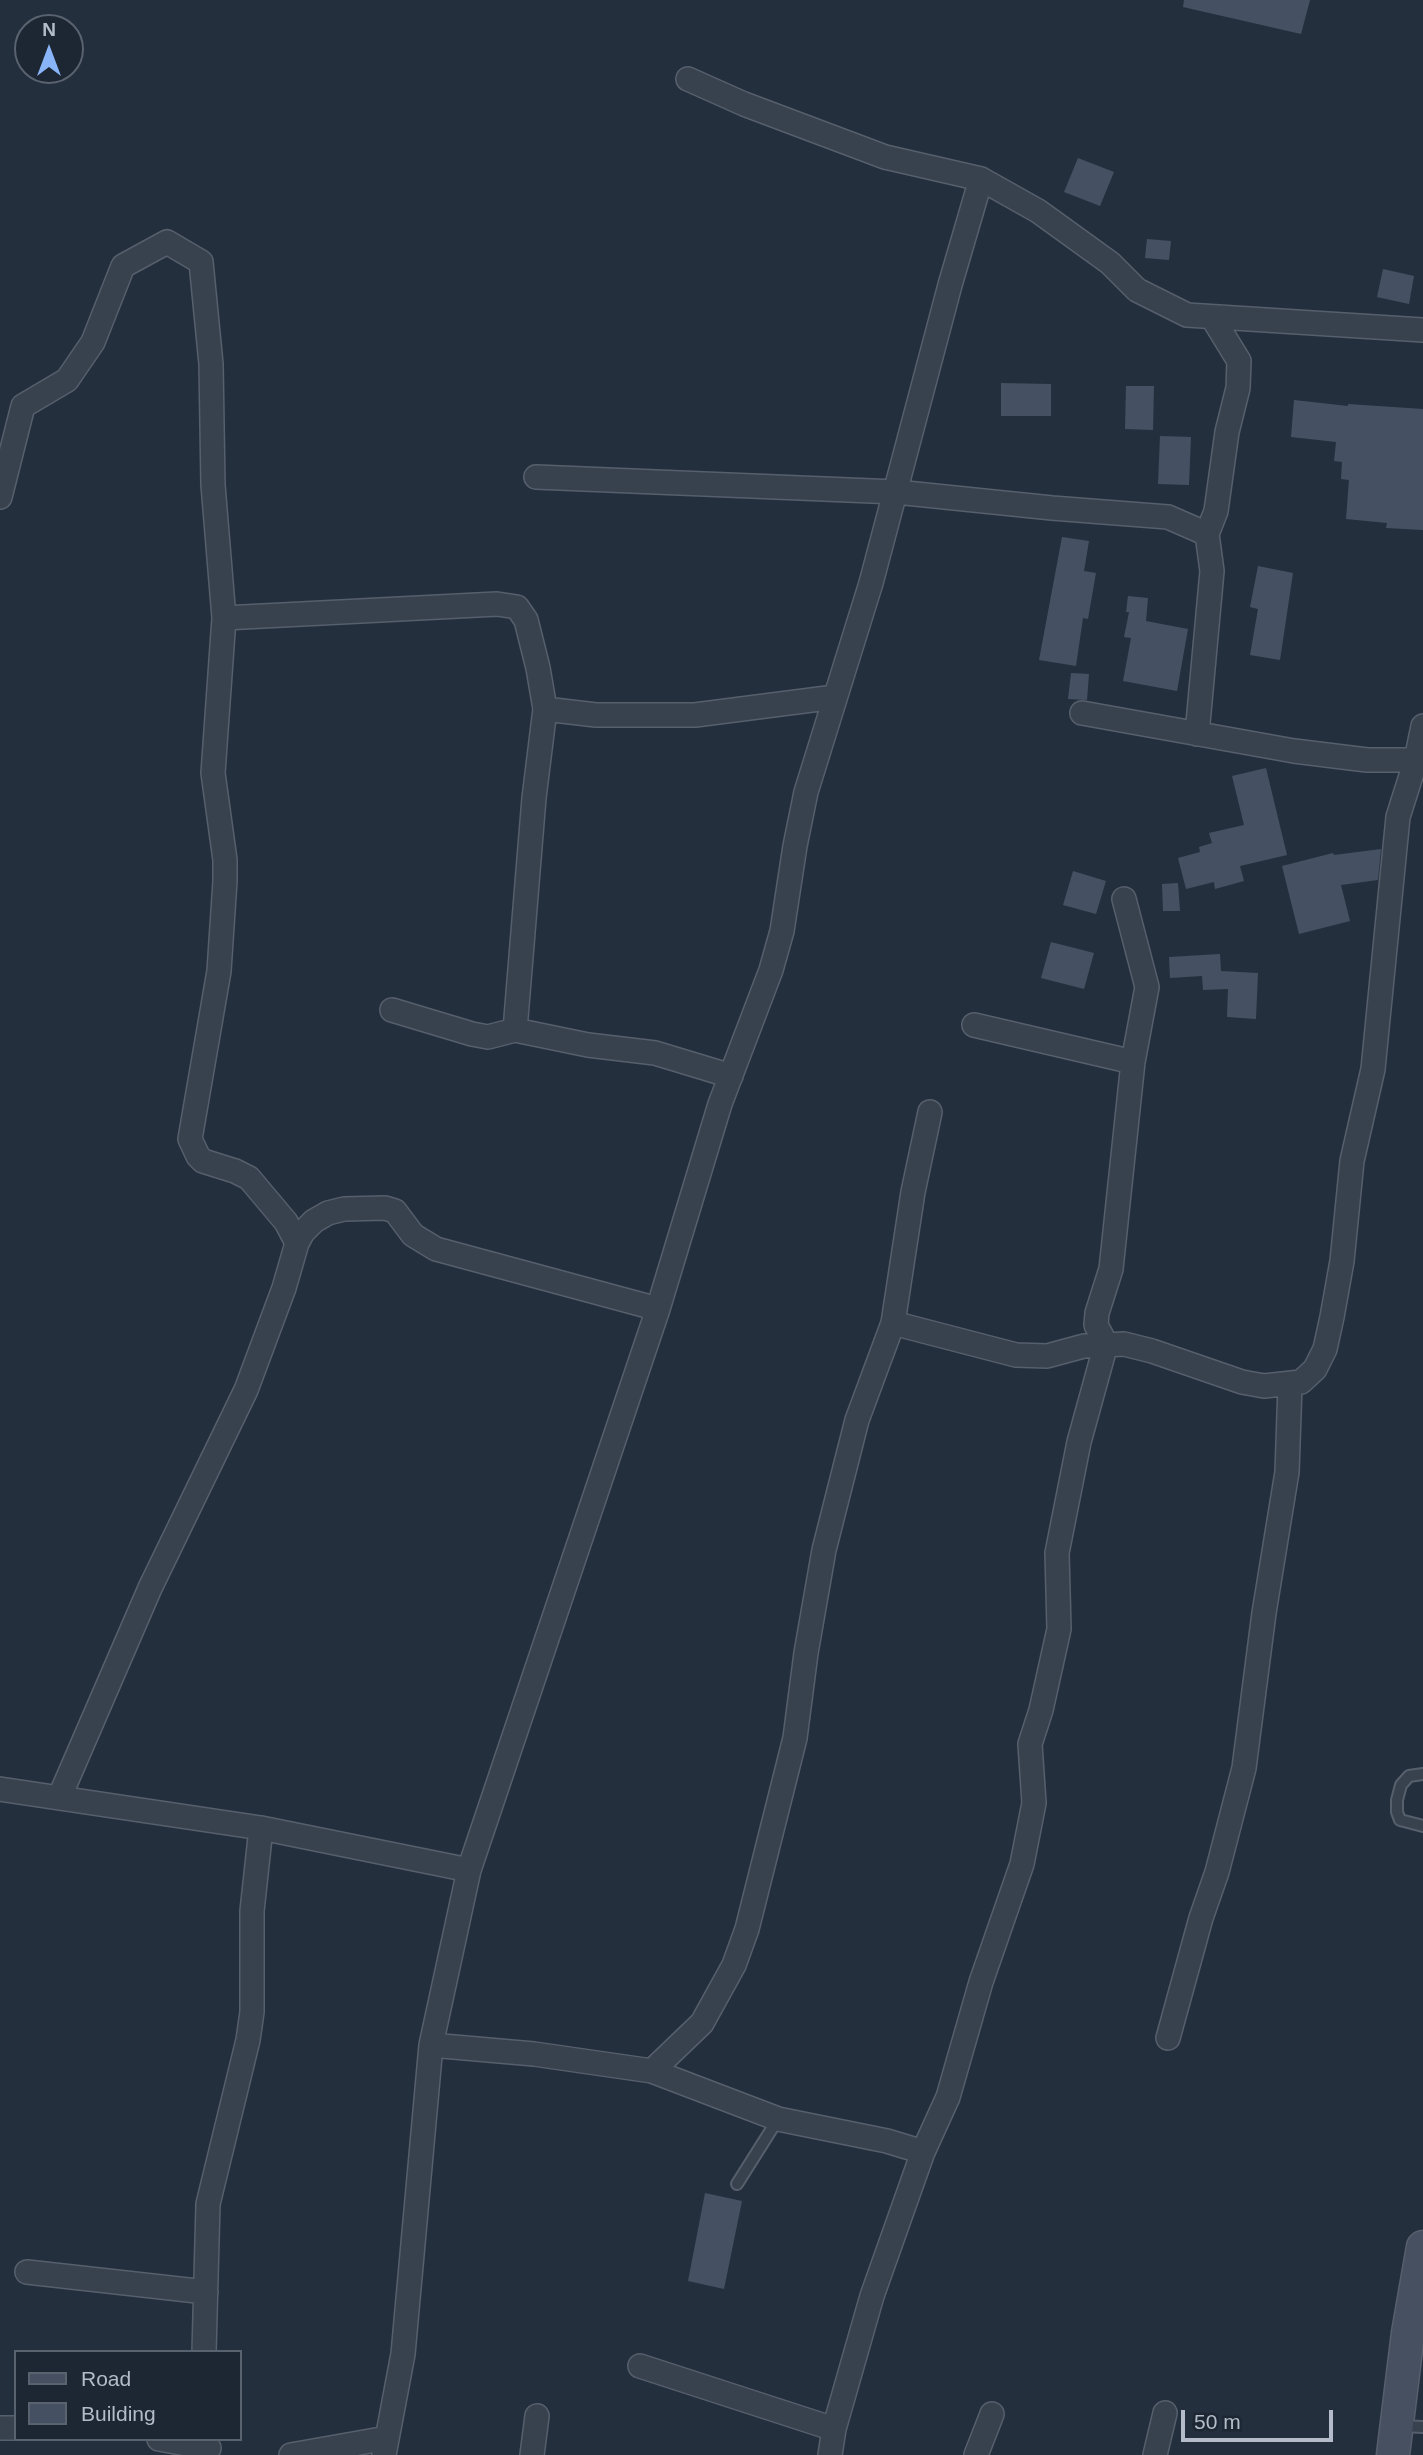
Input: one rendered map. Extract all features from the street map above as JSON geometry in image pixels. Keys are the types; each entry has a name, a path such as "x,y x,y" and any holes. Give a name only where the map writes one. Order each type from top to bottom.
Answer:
{"main road":[{"path":"1404,2436 1423,2248"}],"street":[{"path":"688,79 744,104 885,157 981,179 1038,211 1110,263 1137,290 1187,315 1423,330"},
{"path":"291,2455 386,2446 403,2354 431,2045 469,1870 657,1309 731,1076 771,970 782,931 806,792 871,583 981,179"},
{"path":"0,497 23,406 67,380 93,342 124,266 167,242 201,262 211,364 213,485 224,618 213,773 225,860 223,944 190,1139 203,1161 249,1178 286,1222 297,1243"},
{"path":"1197,734 1212,571 1208,534 1216,511 1227,432 1238,388 1238,361 1212,317"},
{"path":"536,477 896,492 1168,517 1208,534"},
{"path":"224,618 497,604 517,607 526,620 545,709 534,799 515,1030"},
{"path":"545,709 596,715 695,715 835,697"},
{"path":"1082,713 1294,751 1367,760 1420,759"},
{"path":"893,1323 1016,1355 1047,1356 1072,1348 1124,1344 1242,1382 1264,1386 1301,1382 1315,1369 1325,1349 1332,1317 1342,1261 1352,1161 1373,1069 1398,817 1420,759 1423,726"},
{"path":"830,2455 834,2429 872,2296 923,2152 948,2096 981,1982 1022,1864 1034,1803 1030,1744 1041,1710 1059,1629 1057,1553 1079,1442 1106,1344 1096,1325 1097,1313 1111,1269 1133,1062 1147,987 1124,899"},
{"path":"391,1010 488,1037 515,1030 587,1045 655,1053 731,1076"},
{"path":"974,1025 1133,1062"},
{"path":"652,2071 702,2023 734,1965 747,1929 795,1738 824,1550 857,1420 893,1323 913,1192 930,1112"},
{"path":"60,1796 149,1588 246,1390 303,1232 328,1213 344,1209 385,1208 395,1212 413,1236 436,1249 657,1309"},
{"path":"1168,2038 1201,1918 1217,1872 1244,1768 1264,1613 1287,1472 1290,1385"},
{"path":"0,1789 261,1828 469,1870"},
{"path":"204,2350 210,2189 252,2012 252,1911 261,1828"},
{"path":"431,2045 534,2054 652,2071 778,2119 887,2141 923,2152"},
{"path":"27,2272 206,2292"},
{"path":"640,2366 834,2429"},
{"path":"1155,2455 1165,2413"},
{"path":"976,2455 992,2414"},
{"path":"533,2455 537,2416"},
{"path":"172,2441 209,2447"}],"lane":[{"path":"1423,1774 1409,1776 1401,1786 1397,1800 1397,1812 1401,1820 1423,1826"},
{"path":"737,2184 778,2119"}],"building":[{"path":"1184,0 1310,0 1301,34 1183,7"},
{"path":"1078,158 1114,172 1100,206 1064,192"},
{"path":"1147,239 1171,241 1169,260 1145,258"},
{"path":"1383,269 1414,276 1409,304 1377,297"},
{"path":"1001,383 1051,384 1051,416 1001,416"},
{"path":"1126,386 1154,386 1153,430 1125,429"},
{"path":"1294,400 1348,406 1423,409 1423,530 1386,528 1387,523 1346,519 1349,480 1341,479 1342,462 1334,461 1336,442 1291,437"},
{"path":"1160,436 1191,437 1189,485 1158,484"},
{"path":"1062,537 1089,541 1084,571 1096,573 1088,619 1083,618 1076,666 1039,660"},
{"path":"1258,566 1293,573 1280,660 1250,655 1258,609 1250,607"},
{"path":"1128,596 1148,598 1146,621 1188,629 1177,691 1123,681 1131,638 1124,637 1129,612 1126,612"},
{"path":"1071,673 1089,674 1087,700 1068,699"},
{"path":"1266,768 1287,855 1240,866 1244,881 1215,889 1214,882 1186,889 1178,858 1200,852 1199,847 1212,843 1209,833 1244,825 1232,776"},
{"path":"1381,849 1378,880 1341,885 1350,921 1299,934 1282,866 1333,853"},
{"path":"1073,871 1106,881 1096,914 1063,905"},
{"path":"1178,883 1180,911 1163,911 1162,884"},
{"path":"1051,942 1094,953 1084,989 1041,978"},
{"path":"1220,954 1221,971 1258,973 1256,1019 1227,1017 1228,989 1203,990 1202,976 1170,978 1169,957"},
{"path":"705,2193 742,2201 724,2289 688,2281"}]}
